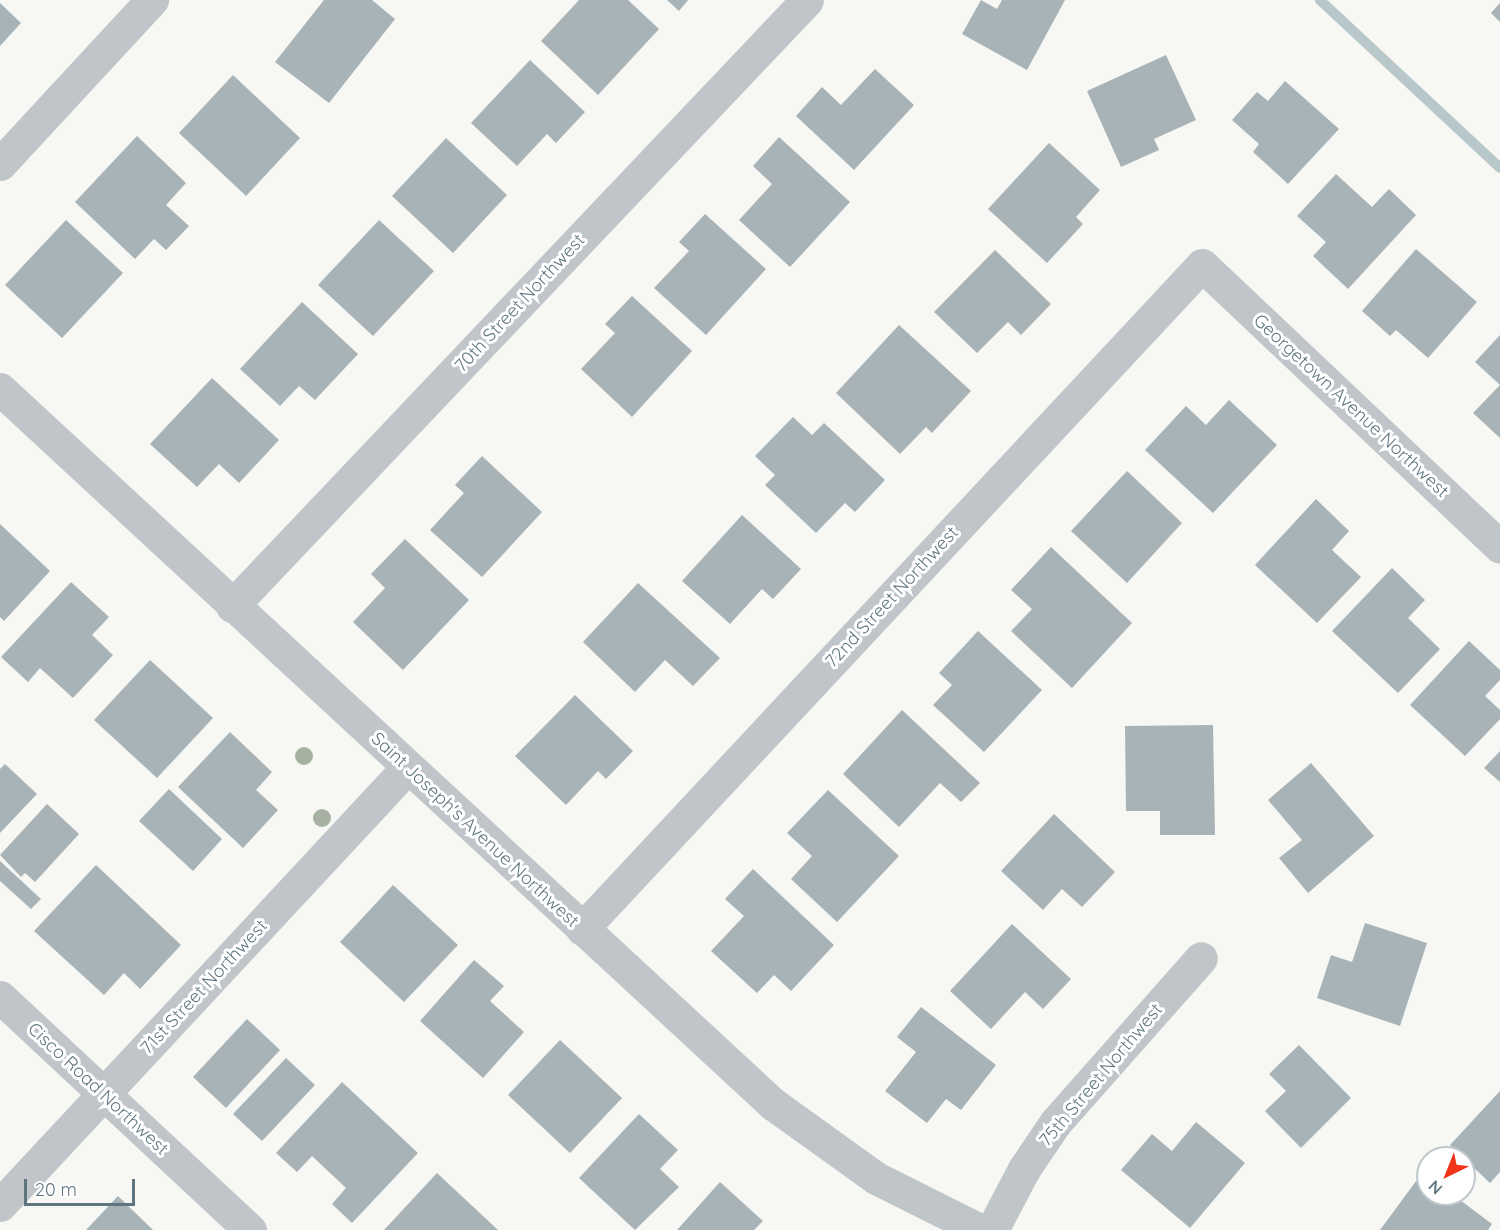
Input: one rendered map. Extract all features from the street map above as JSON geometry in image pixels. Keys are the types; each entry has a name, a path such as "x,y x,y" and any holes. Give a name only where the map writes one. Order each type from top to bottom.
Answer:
{"street":[{"path":"0,164 152,0"},
{"name":"70th Street Northwest","path":"232,606 807,0"},
{"name":"Georgetown Avenue Northwest","path":"1202,265 1500,547"},
{"name":"72nd Street Northwest","path":"582,928 1202,265"},
{"name":"Saint Joseph's Avenue Northwest","path":"0,389 406,768 773,1104 876,1178 980,1230"},
{"name":"71st Street Northwest","path":"0,1205 105,1095 406,768"},
{"name":"75th Street Northwest","path":"992,1230 1024,1169 1055,1123 1201,958"},
{"name":"Cisco Road Northwest","path":"0,997 250,1230"}],"building":[{"path":"324,0 372,0 395,19 329,103 275,62"},
{"path":"579,0 628,0 659,29 598,95 541,41"},
{"path":"667,0 688,0 679,11"},
{"path":"981,0 997,9 1002,0 1065,0 1027,70 962,34"},
{"path":"0,3 21,23 0,46"},
{"path":"1500,3 1500,22 1491,13"},
{"path":"1166,55 1196,120 1154,139 1159,150 1121,167 1087,91"},
{"path":"530,60 585,112 556,143 547,134 517,166 471,123"},
{"path":"875,69 914,105 854,170 796,116 822,87 841,105"},
{"path":"233,75 300,138 246,196 179,133"},
{"path":"1285,81 1339,129 1288,184 1253,152 1259,144 1232,120 1257,92 1268,101"},
{"path":"137,136 186,183 166,205 189,226 166,250 154,239 135,259 75,202"},
{"path":"779,137 850,202 790,267 739,220 772,184 753,166"},
{"path":"446,138 507,195 453,253 392,196"},
{"path":"1049,143 1100,190 1076,217 1083,224 1047,263 988,209"},
{"path":"1336,174 1372,207 1389,189 1416,215 1348,289 1313,256 1326,242 1297,216"},
{"path":"705,214 766,269 706,335 654,288 689,251 679,242"},
{"path":"66,220 123,273 62,338 5,285"},
{"path":"379,220 434,271 373,336 318,285"},
{"path":"1416,249 1477,302 1428,358 1396,330 1390,336 1362,311"},
{"path":"995,250 1051,304 1021,335 1008,322 977,353 934,312"},
{"path":"632,296 692,351 632,417 581,369 615,333 605,324"},
{"path":"302,302 358,354 315,400 299,386 280,406 240,369"},
{"path":"899,325 971,391 932,433 926,427 900,454 836,393"},
{"path":"1500,335 1500,385 1475,362"},
{"path":"212,378 279,440 239,483 219,464 197,487 150,444"},
{"path":"1500,385 1500,438 1473,413"},
{"path":"1229,400 1277,445 1213,513 1145,450 1186,406 1206,425"},
{"path":"793,417 812,435 824,423 885,480 855,512 845,503 816,533 765,485 775,475 755,456"},
{"path":"482,456 542,512 482,577 430,530 464,493 455,485"},
{"path":"1127,471 1182,523 1127,583 1071,531"},
{"path":"1316,499 1349,531 1332,550 1361,577 1317,623 1255,565"},
{"path":"742,515 801,569 773,599 762,589 730,624 682,581"},
{"path":"0,524 50,571 4,621 0,617"},
{"path":"405,539 469,600 403,670 353,622 385,588 371,574"},
{"path":"1051,547 1132,623 1072,688 1011,631 1032,609 1011,590"},
{"path":"1392,568 1425,600 1408,618 1440,649 1398,693 1332,631"},
{"path":"71,582 109,617 92,635 113,655 73,698 40,668 28,682 1,657"},
{"path":"638,583 720,658 693,686 665,660 635,692 583,642"},
{"path":"978,631 1042,690 984,752 933,705 952,685 939,673"},
{"path":"1469,641 1500,670 1500,680 1485,696 1500,710 1500,719 1465,756 1410,705"},
{"path":"150,660 213,718 157,778 94,720"},
{"path":"575,695 633,751 606,779 598,771 566,805 515,756"},
{"path":"902,710 980,783 961,802 940,783 899,827 843,774"},
{"path":"1213,725 1215,835 1160,835 1160,811 1126,811 1125,726"},
{"path":"230,732 272,772 256,790 278,810 243,848 178,787"},
{"path":"1500,751 1500,782 1484,768"},
{"path":"1311,763 1374,836 1308,893 1279,858 1302,840 1268,800"},
{"path":"5,764 37,794 0,833 0,769"},
{"path":"169,789 222,839 193,871 139,821"},
{"path":"828,790 899,856 837,922 791,879 812,856 787,833"},
{"path":"47,804 79,834 35,882 25,873 21,877 0,855"},
{"path":"1054,814 1115,872 1082,907 1062,889 1043,910 1001,871"},
{"path":"0,861 41,899 31,909 0,881"},
{"path":"96,865 181,945 140,989 124,973 104,995 34,931"},
{"path":"753,869 834,945 791,991 774,975 757,993 711,951 744,916 725,899"},
{"path":"393,885 458,945 404,1002 340,942"},
{"path":"1365,923 1427,943 1400,1026 1317,998 1331,955 1352,962"},
{"path":"1012,924 1071,979 1043,1009 1025,992 991,1029 950,991"},
{"path":"474,960 504,986 490,1001 524,1032 483,1078 420,1021"},
{"path":"921,1007 996,1065 961,1110 946,1099 927,1123 885,1091 916,1052 897,1037"},
{"path":"247,1019 280,1050 226,1108 193,1077"},
{"path":"560,1040 622,1098 570,1153 508,1095"},
{"path":"1299,1045 1351,1098 1301,1148 1265,1111 1286,1091 1269,1074"},
{"path":"286,1058 315,1085 262,1141 233,1114"},
{"path":"342,1082 418,1153 352,1223 332,1204 346,1188 312,1156 297,1172 276,1153"},
{"path":"1500,1091 1500,1172 1490,1183 1476,1170 1476,1146 1450,1145"},
{"path":"639,1114 678,1150 660,1169 679,1187 635,1230 579,1178"},
{"path":"1196,1122 1245,1163 1190,1228 1121,1170 1152,1134 1172,1151"},
{"path":"437,1173 498,1230 384,1230"},
{"path":"1416,1181 1416,1206 1468,1206 1492,1224 1488,1230 1380,1230"},
{"path":"720,1182 763,1221 754,1230 677,1230"},
{"path":"118,1196 153,1230 86,1230"}],"waterway":[{"path":"1320,0 1500,168"}]}
